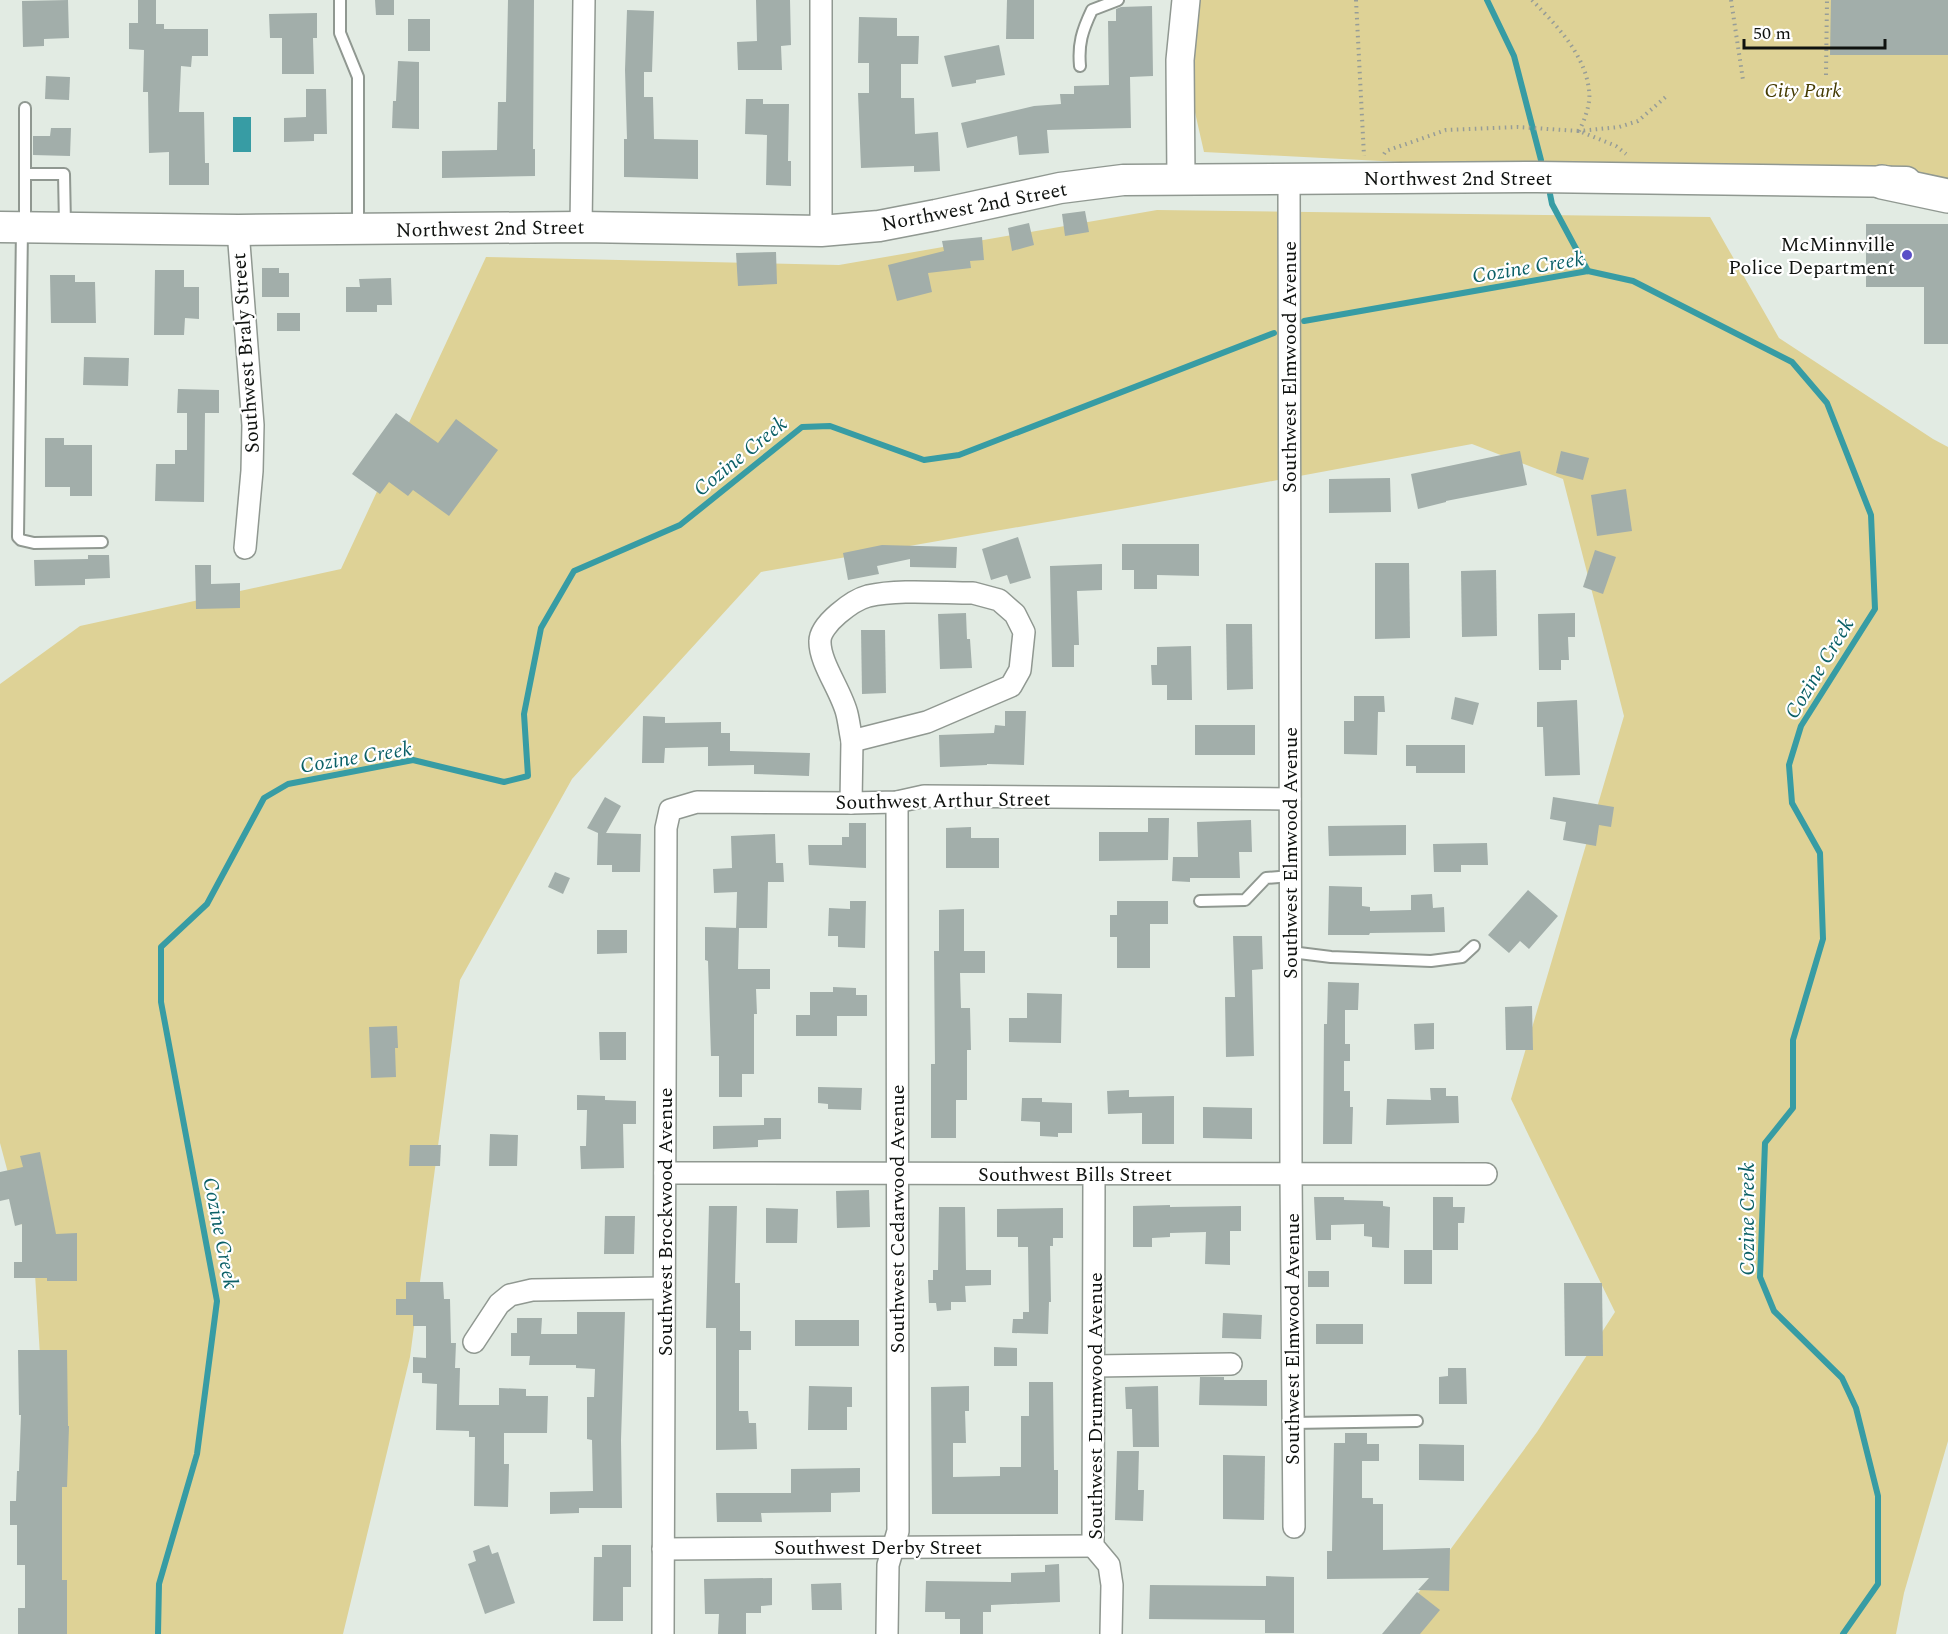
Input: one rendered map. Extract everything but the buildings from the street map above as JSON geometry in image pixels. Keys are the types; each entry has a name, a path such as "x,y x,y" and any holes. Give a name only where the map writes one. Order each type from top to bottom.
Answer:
{"highway":[{"path":"1882,182 1948,196"}],"main road":[{"name":"Northwest 2nd Street","path":"16,228 238,230 581,226 821,231 879,226 1060,188 1124,180 1538,177 1948,182"}],"street":[{"path":"581,226 584,0"},
{"path":"821,0 821,231"},
{"path":"1181,179 1180,60 1186,0"},
{"name":"Southwest Elmwood Avenue","path":"1289,179 1294,1527"},
{"name":"Southwest Braly Street","path":"238,230 253,425 252,471 245,548"},
{"path":"851,803 852,741 847,713 819,640 824,627 831,618 866,596 895,594 973,593 999,600 1015,614 1024,632 1020,670 1011,686 927,722 852,741"},
{"name":"Southwest Arthur Street","path":"670,810 697,802 897,802 924,796 1290,799"},
{"name":"Southwest Cedarwood Avenue","path":"887,1634 888,1565 898,1531 897,802"},
{"name":"Southwest Brockwood Avenue","path":"663,1634 666,828 670,810"},
{"name":"Southwest Bills Street","path":"665,1173 1486,1174"},
{"name":"Southwest Drumwood Avenue","path":"1094,1174 1093,1546 1109,1564 1112,1585 1112,1634"},
{"path":"474,1342 499,1304 510,1295 531,1290 664,1288"},
{"path":"1094,1366 1231,1364"},
{"name":"Southwest Derby Street","path":"663,1549 1093,1546"}],"lane":[{"path":"340,0 340,33 358,77 358,229"},
{"path":"1080,66 1079,50 1084,27 1092,10 1118,0"},
{"path":"25,108 25,174 16,228 18,537 34,543 102,542"},
{"path":"25,174 64,174 65,229"},
{"path":"1200,901 1245,900 1266,878 1291,876"},
{"path":"1291,952 1331,957 1431,961 1462,957 1474,946"},
{"path":"1292,1423 1417,1421"}],"path":[{"path":"1356,0 1365,178"},
{"path":"1532,0 1552,20 1580,58 1589,91 1586,117 1579,130"},
{"path":"1731,0 1743,81"},
{"path":"1826,75 1827,0"},
{"path":"1365,178 1386,151 1446,130 1518,127 1579,130 1619,127 1638,121 1668,94"},
{"path":"1579,130 1616,146 1651,178"}],"green space":[{"name":"City Park","path":"1195,0 1948,0 1948,181 1772,181 1204,152 1194,108 1192,34"},
{"path":"1157,210 1710,217 1779,338 1948,447 1948,1441 1904,1593 1896,1634 1388,1634 1537,1432 1615,1312 1511,1099 1624,716 1563,479 1472,444 1127,508 761,572 572,779 460,980 410,1357 343,1634 57,1634 35,1274 0,1143 0,684 80,626 341,569 486,257 839,265"}],"water":[{"path":"233,117 251,117 251,152 233,152"}],"waterway":[{"path":"1487,0 1514,56 1541,160"},
{"path":"1550,194 1552,204 1588,271"},
{"name":"Cozine Creek","path":"1304,321 1588,271 1633,281 1792,362 1827,403 1871,515 1875,609 1801,726 1789,765 1792,803 1820,853 1823,939 1793,1040 1793,1108 1765,1143 1760,1277 1774,1311 1842,1378 1856,1408 1878,1496 1878,1584 1843,1634"},
{"name":"Cozine Creek","path":"158,1634 159,1584 197,1454 217,1301 161,1002 161,947 207,904 264,798 288,784 413,760 504,782 528,776 524,714 541,628 574,571 680,525 802,427 830,426 924,460 959,455 1274,333"}],"place":[{"name":"McMinnville Police Department","path":"1907,255"}]}
